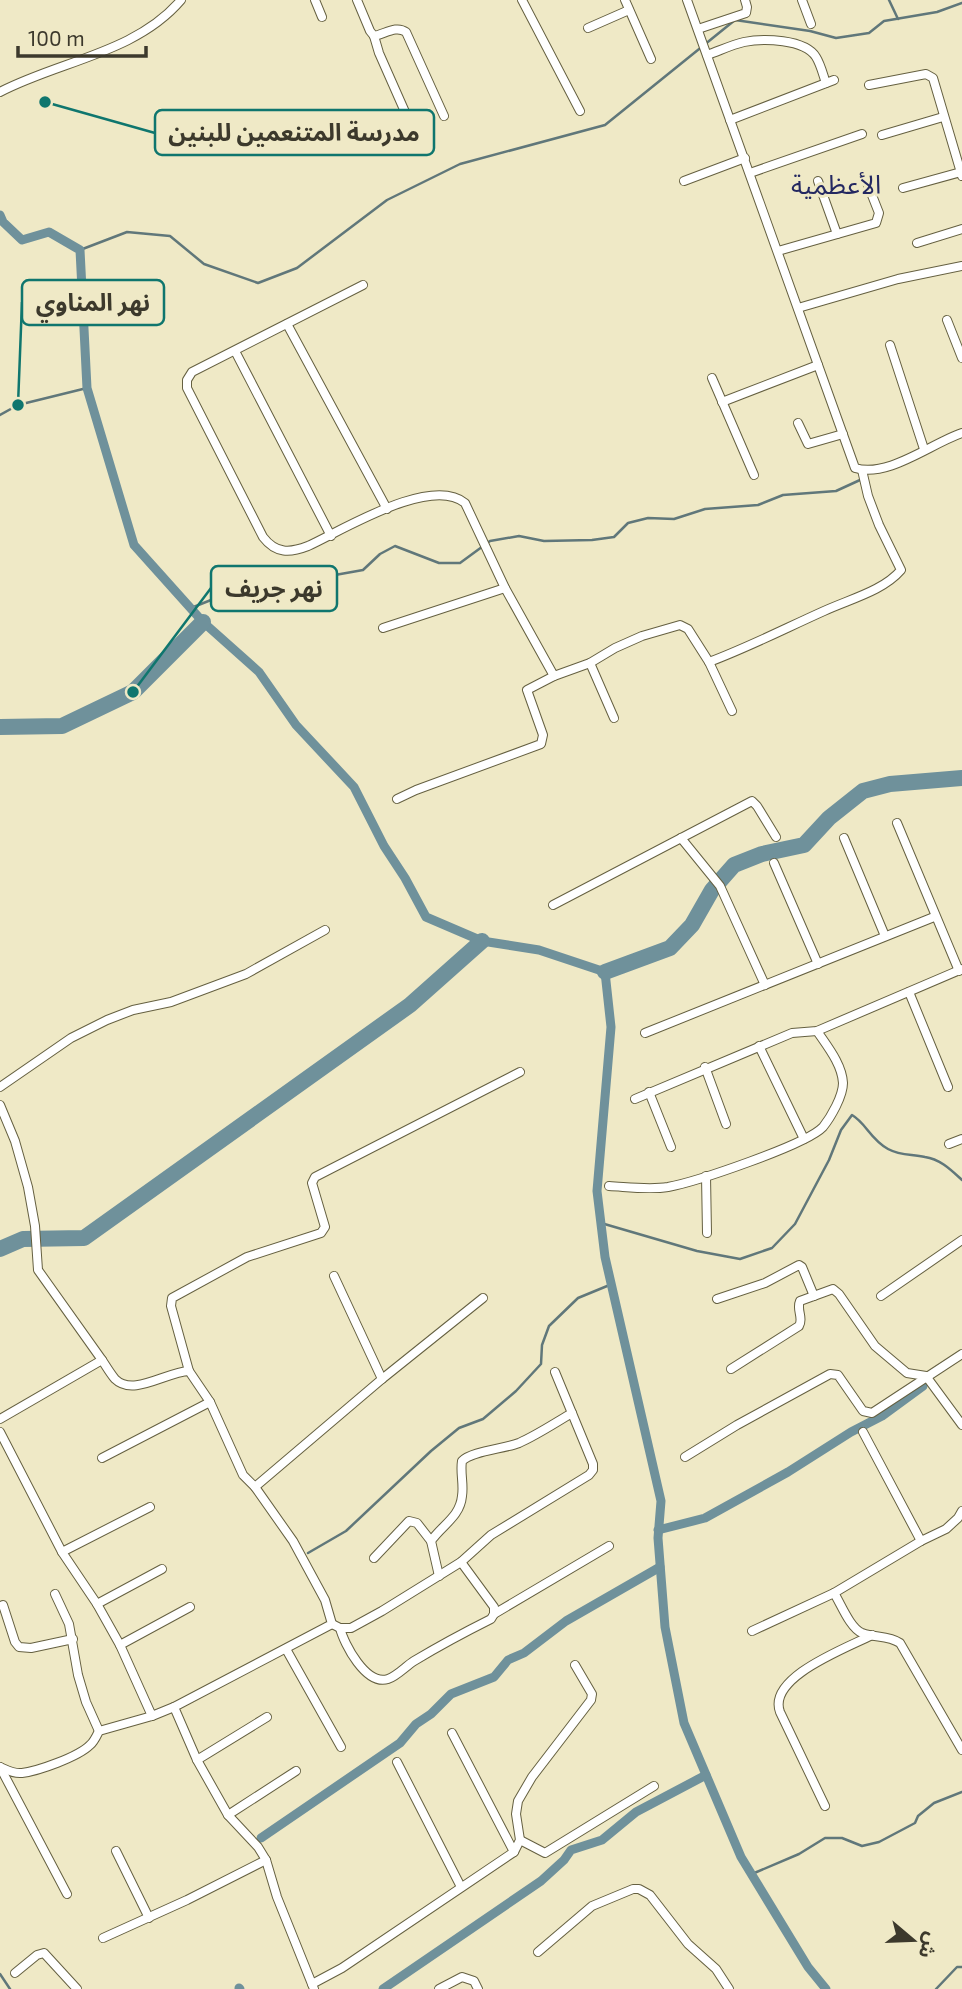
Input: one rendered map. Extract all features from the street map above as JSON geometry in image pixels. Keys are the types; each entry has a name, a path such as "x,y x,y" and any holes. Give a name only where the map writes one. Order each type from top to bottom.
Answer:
{"street":[{"path":"0,92 23,80 119,45 161,21 181,0"},
{"path":"315,0 322,17"},
{"path":"357,0 417,139"},
{"path":"522,0 580,111"},
{"path":"625,0 651,59"},
{"path":"687,0 855,468 886,468 962,432"},
{"path":"699,31 746,13 745,0"},
{"path":"803,0 811,24"},
{"path":"588,28 629,10"},
{"path":"374,36 395,29 406,32 444,116"},
{"path":"707,55 750,41 790,43 807,48 816,56 830,82 730,120"},
{"path":"869,85 930,75 933,78 961,174 903,188"},
{"path":"882,135 943,117"},
{"path":"750,173 862,134"},
{"path":"684,181 744,159"},
{"path":"778,251 876,223 879,213 866,180"},
{"path":"818,181 837,234"},
{"path":"917,243 962,229"},
{"path":"798,308 898,279 962,266"},
{"path":"363,285 192,372 187,380 187,388 263,537 279,551 293,552 402,502 436,494 452,495 465,503 486,551 554,676"},
{"path":"947,320 962,358"},
{"path":"287,324 387,509"},
{"path":"890,345 924,449"},
{"path":"235,351 331,536"},
{"path":"722,402 818,365"},
{"path":"712,378 754,475"},
{"path":"798,423 808,444 843,434"},
{"path":"709,662 742,650 863,594 893,579 901,570 879,525 862,470"},
{"path":"383,628 505,587"},
{"path":"397,799 541,744 543,735 527,690 554,676 590,663 642,636 680,625 688,629 709,662 732,711"},
{"path":"590,663 614,718"},
{"path":"553,905 752,801 776,837"},
{"path":"635,1099 792,1033 817,1031 960,970 934,917 897,823"},
{"path":"681,838 720,886 765,985"},
{"path":"844,838 886,936"},
{"path":"774,863 818,964"},
{"path":"645,1033 934,917"},
{"path":"0,1087 71,1038 107,1020 133,1010 171,1002 246,974 325,930"},
{"path":"909,992 948,1087"},
{"path":"609,1186 668,1187 706,1176 804,1139 822,1128 835,1109 843,1084 836,1060 817,1031"},
{"path":"760,1046 804,1139"},
{"path":"705,1068 726,1124"},
{"path":"520,1072 314,1177 312,1183 325,1227 321,1233 247,1257 172,1298 171,1306 189,1371 210,1402 243,1475 255,1487 293,1541 343,1640 366,1672 378,1680 389,1679 416,1660 491,1619 494,1614 609,1546"},
{"path":"649,1092 671,1147"},
{"path":"0,1105 21,1164 35,1226 38,1270 117,1381 129,1386 148,1383 174,1372 189,1371"},
{"path":"949,1144 962,1139"},
{"path":"706,1176 707,1233"},
{"path":"881,1296 962,1240"},
{"path":"717,1299 765,1283 799,1265 814,1296"},
{"path":"334,1276 382,1379"},
{"path":"731,1369 799,1326 800,1301 828,1290 836,1291 875,1346 907,1373 926,1376 962,1425"},
{"path":"255,1487 483,1298"},
{"path":"685,1457 830,1374 838,1375 867,1413 876,1411 962,1354"},
{"path":"0,1419 102,1360"},
{"path":"0,1767 23,1773 73,1756 91,1745 99,1731 174,1707 336,1626 351,1628 461,1562 491,1535 589,1475 593,1464 555,1372"},
{"path":"102,1458 210,1402"},
{"path":"431,1541 438,1530 452,1521 459,1509 462,1497 462,1461 468,1455 487,1453 520,1443 572,1413"},
{"path":"0,1432 62,1552 97,1604 120,1645 152,1716"},
{"path":"863,1432 921,1541"},
{"path":"62,1552 150,1507"},
{"path":"752,1631 834,1592 946,1529 962,1511"},
{"path":"374,1558 408,1521 414,1521 431,1541 439,1576"},
{"path":"461,1562 494,1607 494,1614"},
{"path":"97,1604 162,1569"},
{"path":"834,1592 857,1630 900,1643 962,1750"},
{"path":"55,1594 69,1624 78,1675 99,1731"},
{"path":"3,1605 19,1647 31,1648 72,1639"},
{"path":"120,1645 190,1607"},
{"path":"825,1806 780,1712 778,1700 785,1686 799,1674 872,1636"},
{"path":"286,1649 341,1747"},
{"path":"174,1707 197,1760 228,1815 258,1847 266,1860 277,1897 313,1987 514,1852 520,1840 516,1814 518,1801 532,1777 591,1700 592,1694 575,1665"},
{"path":"197,1760 267,1717"},
{"path":"452,1733 514,1852"},
{"path":"397,1762 461,1887"},
{"path":"0,1767 67,1894"},
{"path":"228,1815 296,1771"},
{"path":"520,1840 545,1853 654,1786"},
{"path":"116,1851 149,1918"},
{"path":"103,1938 266,1860"},
{"path":"537,1952 592,1906 632,1889 639,1889 650,1895 688,1944 716,1969 729,1989"},
{"path":"15,1973 37,1955 44,1953 77,1989"},
{"path":"439,1989 462,1977 474,1981 478,1989"}],"waterway":[{"path":"889,0 898,19"},
{"path":"80,250 127,232 170,236 204,264 258,283 297,268 387,200 460,164 605,125 735,20 810,31 836,38 869,33 884,21 937,12 962,3"},
{"path":"0,215 3,222 22,240 49,232 80,250 87,388 134,545 203,622 259,672 296,725 354,787 384,846 426,917 482,941 539,950 605,972 611,1027 597,1191 605,1257 661,1501 658,1538 665,1627 684,1723 741,1857 808,1967 826,1989"},
{"path":"0,415 18,405 87,388"},
{"path":"191,608 274,579 306,574 335,575 363,570 380,554 395,546 439,563 460,563 490,541 519,536 544,541 614,537 628,523 648,518 674,519 705,509 758,505 783,495 836,491 860,480"},
{"path":"0,727 62,726 133,692 203,622"},
{"path":"605,972 670,948 692,925 712,890 734,865 762,854 804,845 829,818 863,791 890,784 962,778"},
{"path":"0,1249 23,1239 84,1238 410,1005 482,941"},
{"path":"601,1223 697,1251 740,1259 772,1248 795,1224 829,1160 841,1130 852,1115 888,1149 936,1160 962,1180"},
{"path":"308,1553 346,1531 431,1451 459,1428 483,1419 516,1391 541,1364 542,1345 549,1326 578,1298 612,1284"},
{"path":"658,1530 705,1518 882,1416 923,1386"},
{"path":"261,1838 400,1743 416,1724 431,1714 451,1694 494,1677 508,1660 524,1653 566,1621 660,1567"},
{"path":"383,1989 541,1881 571,1850 602,1840 636,1812 706,1775"},
{"path":"752,1874 799,1854 825,1838 842,1838 862,1846 879,1842 915,1823 918,1816 934,1803 962,1792"},
{"path":"936,1989 957,1967 962,1967"},
{"path":"0,1974 10,1989"}],"place":[{"name":"مدرسة المتنعمين للبنين","path":"45,102"},
{"name":"نهر المناوي","path":"18,405"},
{"name":"نهر جريف","path":"133,692"}],"district":[{"name":"الأعظمية","path":"836,183"}]}
